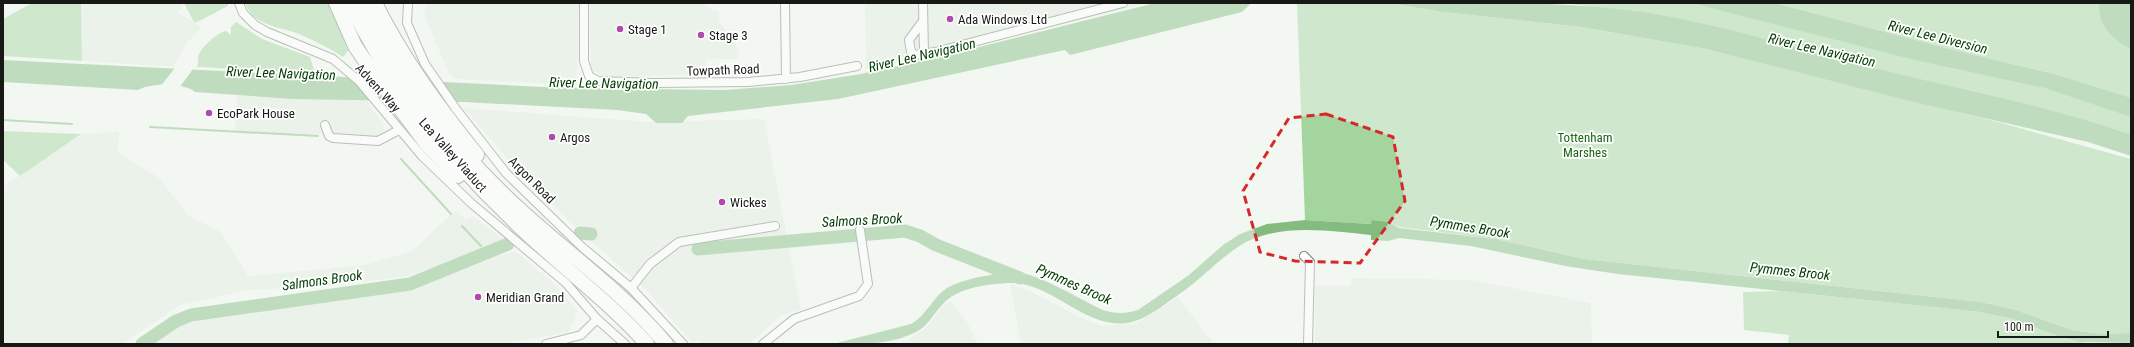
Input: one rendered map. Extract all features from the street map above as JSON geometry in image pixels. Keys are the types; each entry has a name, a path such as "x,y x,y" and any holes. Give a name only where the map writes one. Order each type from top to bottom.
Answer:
{"highway":[{"path":"336,3 355,46 370,68 421,129 428,146 461,179 515,214"},
{"name":"Lea Valley Viaduct","path":"350,3 382,63 421,129"},
{"name":"Lea Valley Viaduct","path":"363,3 373,24 400,70 449,128 474,166 515,214 585,284 626,321 647,344"},
{"path":"375,3 385,24 419,66 449,128"},
{"name":"Lea Valley Viaduct","path":"515,214 588,269 633,307 666,344"}],"street":[{"name":"Advent Way","path":"239,3 249,20 267,32 336,61 359,81 422,156 471,203 566,283 597,319 625,344"},
{"name":"Argon Road","path":"408,3 407,24 419,66 456,109 506,173 582,247 631,288 683,344"},
{"name":"Towpath Road","path":"584,3 584,61 589,76 606,83 748,82 786,79 857,66"},
{"path":"785,3 786,79"},
{"path":"923,3 924,54"},
{"path":"924,21 910,40 909,46 911,52 915,55 1124,4 1123,3"},
{"path":"325,125 329,136 333,138 378,141 399,130"},
{"path":"631,288 650,264 679,242 775,226"},
{"path":"763,344 794,319 859,296 863,293 868,284 861,233"},
{"path":"1307,259 1308,344"},
{"path":"546,344 581,335 597,319"}],"highlighted area":[{"path":"1326,114 1393,137 1405,201 1360,263 1295,261 1260,252 1243,191 1289,118"}],"shaded area":[{"path":"81,3 184,3 178,13 202,27 186,44 174,67 82,61"},
{"path":"428,3 579,3 577,85 454,79 449,74 424,14"},
{"path":"590,3 699,3 719,12 719,22 736,42 739,59 707,59 705,69 686,75 608,77 599,75 593,71 591,65"},
{"path":"865,3 1149,3 904,62 866,69"},
{"path":"1155,3 1251,3 1242,12 1070,55 1065,50 838,99 688,116 682,123 656,123 646,114 617,110 464,102 293,99 195,92 183,86 175,85 151,86 138,90 3,82 3,60 563,88 724,90 791,85 861,74 943,56"},
{"path":"1388,3 1548,4 1611,8 1675,18 1740,32 1867,66 2045,109 2103,125 2131,135 2131,156 2088,142 1918,103 1706,49 1581,27 1443,12"},
{"path":"1691,3 1775,3 1950,49 2050,73 2131,98 2131,117 2045,88 1915,60"},
{"path":"2099,3 2131,3 2131,49 2118,41 2108,31 2101,18"},
{"path":"237,95 367,101 383,123 384,132 379,136 235,133"},
{"path":"464,108 648,122 764,119 801,309 782,315 749,344 701,344 698,340 692,343 648,292 570,222 517,170"},
{"path":"119,132 118,153 158,177 189,216 221,232 248,276 365,265 412,251 456,210 466,220 473,216 503,239 455,261 408,276 330,286 248,290 180,305 122,344 3,344 3,187 81,134"},
{"path":"1305,220 1371,224 1372,220 1390,222 1399,228 1496,239 1584,259 1981,302 2016,310 2072,330 2100,334 2131,333 2131,343 2079,342 2061,337 2013,319 1980,312 1618,274 1565,266 1471,246 1399,238 1388,241 1371,240 1371,235 1320,230 1303,230 1268,234 1253,239 1238,247 1181,293 1151,313 1132,322 1115,323 1099,320 1084,314 1039,289 1023,284 1007,283 971,288 955,295 941,306 924,327 906,336 886,342 833,344 911,324 921,316 937,297 947,288 962,281 995,274 1015,272 1031,275 1103,310 1125,313 1138,310 1189,275 1223,245 1240,234 1267,224"},
{"path":"516,252 552,281 578,311 569,332 503,344 152,344 193,315 412,289 486,258"},
{"path":"1351,278 1472,280 1591,303 1592,344 1315,344 1315,285 1351,286"},
{"path":"1010,284 1032,292 1080,317 1102,326 1136,324 1178,297 1214,344 1021,344"},
{"path":"951,301 967,322 978,344 897,344 906,342 927,327 943,306"}],"green space":[{"path":"32,3 81,3 82,61 3,56 3,19"},
{"path":"184,3 228,3 228,6 197,22 194,22"},
{"path":"245,3 329,3 348,51 343,57 299,34 261,21 254,17"},
{"name":"Tottenham Marshes","path":"1297,3 1388,3 1443,12 1581,27 1706,49 1998,122 2131,159 2131,333 2100,334 2072,330 2016,310 1981,302 1584,259 1496,239 1399,227 1390,222 1372,220 1372,224 1305,220"},
{"path":"1562,3 1691,3 1824,36 2050,73 1950,49 1775,3 2131,3 2131,135 2041,109 1889,72 1764,39 1644,13"},
{"path":"236,22 262,39 310,57 315,73 197,67 199,54 205,45 214,37 223,32 226,31 231,35 231,27"},
{"path":"3,131 81,134 20,176 3,160"},
{"path":"1780,291 1980,312 2013,319 2070,340 2093,344 1788,344 1789,335 1744,330 1743,292"}],"pier":[{"path":"175,68 193,69 179,88 159,88"}],"waterway":[{"path":"3,120 72,124"},
{"path":"150,127 318,136"},
{"path":"401,159 451,214"},
{"path":"462,226 481,246"},
{"name":"Salmons Brook","path":"698,249 905,231 920,236 936,245 1020,278"},
{"name":"Salmons Brook","path":"580,233 591,234"},
{"name":"Salmons Brook","path":"142,344 176,321 191,315 410,284 508,244"}],"place":[{"name":"Ada Windows Ltd","path":"950,19"},
{"name":"Stage 1","path":"620,29"},
{"name":"Stage 3","path":"701,35"},
{"name":"EcoPark House","path":"209,113"},
{"name":"Argos","path":"552,137"},
{"name":"Wickes","path":"722,202"},
{"name":"Meridian Grand","path":"478,297"}],"water label":[{"name":"River Lee Diversion","path":"1938,37"},
{"name":"River Lee Navigation","path":"1822,50"},
{"name":"River Lee Navigation","path":"922,55"},
{"name":"River Lee Navigation","path":"281,73"},
{"name":"River Lee Navigation","path":"604,83"},
{"name":"Pymmes Brook","path":"1470,227"},
{"name":"Pymmes Brook","path":"1790,271"},
{"name":"Pymmes Brook","path":"1074,284"}]}
